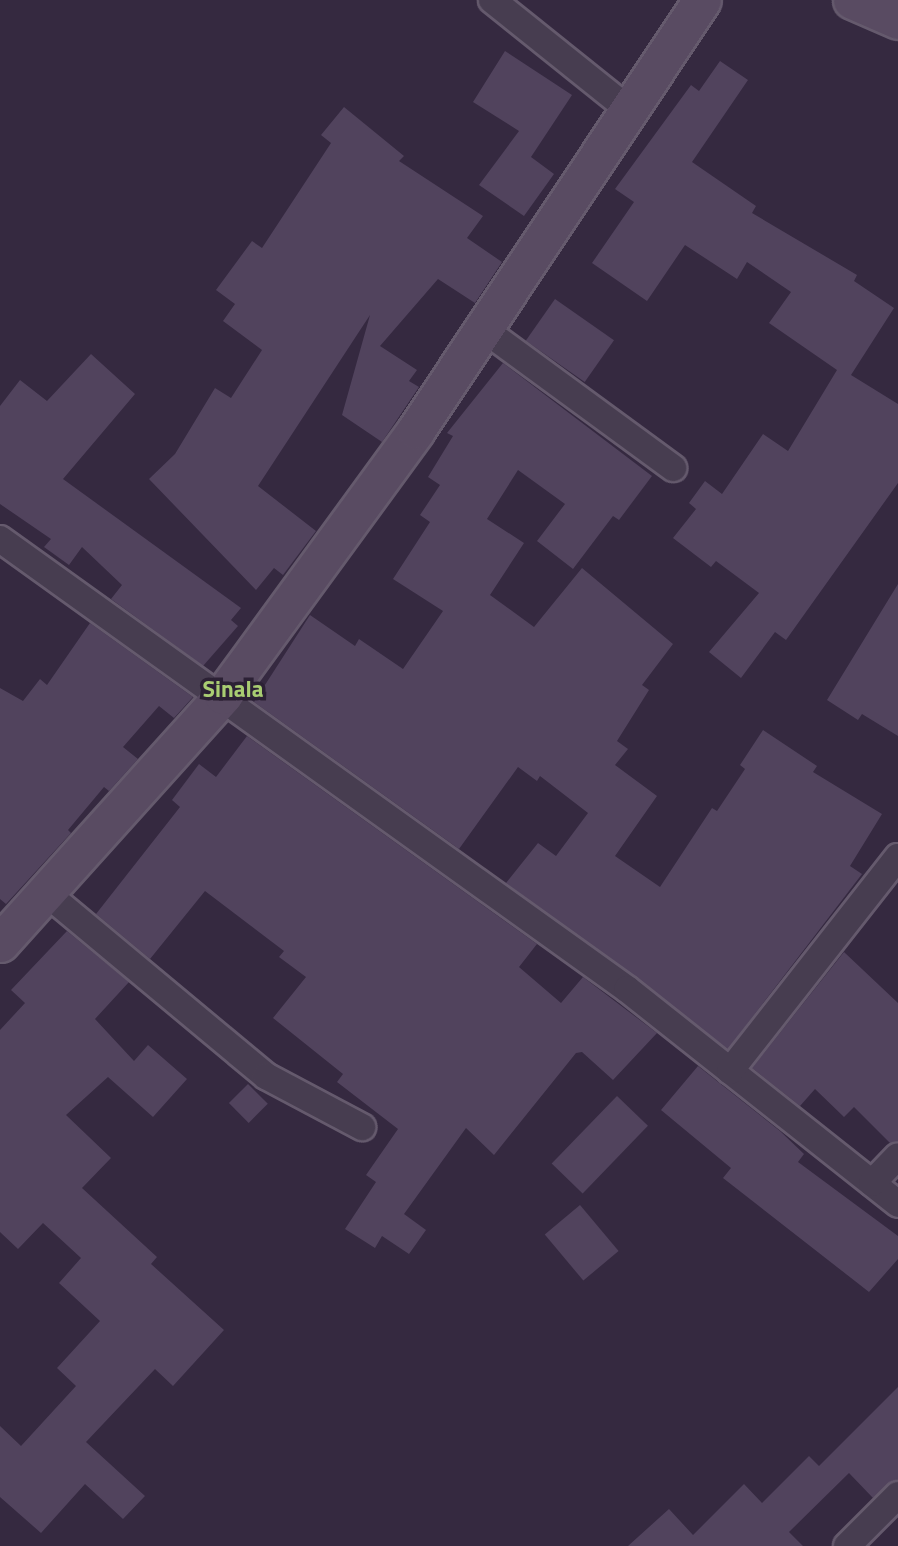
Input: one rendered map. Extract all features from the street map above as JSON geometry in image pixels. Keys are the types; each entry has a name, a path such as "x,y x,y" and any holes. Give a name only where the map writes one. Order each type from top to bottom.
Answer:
{"street":[{"path":"492,0 627,108"},
{"path":"0,943 223,695 416,430 627,108 702,0"},
{"path":"852,0 898,20"},
{"path":"482,328 673,468"},
{"path":"0,539 223,695 627,989 898,1204"},
{"path":"730,1071 898,857"},
{"path":"45,892 266,1076 362,1127"},
{"path":"872,1183 898,1156"},
{"path":"847,1546 898,1495"}],"building":[{"path":"505,51 572,95 531,157 554,174 524,216 479,185 519,131 473,102"},
{"path":"720,61 748,80 692,162 756,206 752,213 857,275 854,281 894,308 851,375 898,404 898,483 786,640 775,632 741,678 709,652 759,593 716,561 711,567 673,538 696,509 689,503 705,481 722,494 763,434 788,451 837,370 769,323 791,292 747,262 737,279 685,245 647,301 592,263 634,202 615,189 691,85 699,91"},
{"path":"344,107 404,156 399,161 483,216 467,238 502,262 475,303 438,279 380,346 417,370 409,381 419,387 382,442 342,415 370,315 258,486 316,531 283,575 274,568 256,590 149,479 175,454 215,388 231,398 262,350 223,321 235,304 216,290 252,241 262,248 331,143 321,135"},
{"path":"555,299 614,340 585,382 526,341"},
{"path":"91,354 135,394 63,479 241,608 231,620 238,626 203,666 111,599 122,585 82,547 69,565 44,547 51,539 0,504 0,406 20,380 47,401"},
{"path":"503,363 652,476 619,520 613,516 573,569 537,541 565,504 518,470 487,519 524,543 490,595 534,627 582,568 673,644 642,685 649,690 617,741 628,749 615,765 657,796 615,856 660,887 712,808 717,811 745,769 740,765 763,730 817,766 813,772 882,814 850,866 862,874 728,1049 506,883 538,843 556,856 588,813 540,776 537,781 518,767 459,849 254,702 310,615 355,646 359,639 403,669 443,611 393,579 430,522 420,515 440,485 428,477 453,436 447,433"},
{"path":"898,584 898,736 862,714 858,720 827,700"},
{"path":"90,623 193,697 174,718 159,706 123,747 138,759 109,791 104,787 68,830 71,833 6,904 0,899 0,688 23,701 40,679 47,685"},
{"path":"247,736 537,944 519,967 561,1003 583,977 657,1033 613,1080 582,1052 576,1053 494,1155 466,1128 404,1214 426,1230 409,1254 382,1236 375,1248 345,1229 376,1182 366,1175 398,1129 337,1082 343,1074 273,1018 306,977 279,957 284,951 205,891 150,959 96,914 180,807 172,800 199,764 216,777"},
{"path":"67,931 129,982 95,1019 134,1061 148,1045 187,1079 153,1117 108,1077 66,1115 111,1158 82,1188 157,1257 151,1264 224,1330 173,1386 155,1369 86,1442 145,1496 123,1519 85,1484 41,1533 0,1497 0,1426 21,1446 76,1386 57,1368 100,1321 59,1283 81,1258 43,1223 18,1249 0,1232 0,1030 25,1003 11,990"},
{"path":"844,952 898,1003 898,1141 890,1143 854,1107 844,1117 815,1089 800,1106 752,1068"},
{"path":"698,1066 780,1131 804,1154 798,1162 898,1236 898,1259 869,1292 723,1178 731,1168 661,1110"},
{"path":"248,1084 268,1104 249,1123 229,1103"},
{"path":"617,1096 648,1126 583,1193 552,1164"},
{"path":"580,1205 619,1251 583,1281 545,1235"},
{"path":"898,1387 898,1480 873,1498 849,1473 789,1532 803,1546 628,1546 669,1509 693,1535 744,1484 762,1503 809,1456 819,1466"}],"district":[{"name":"Sinala","path":"233,689"}]}
